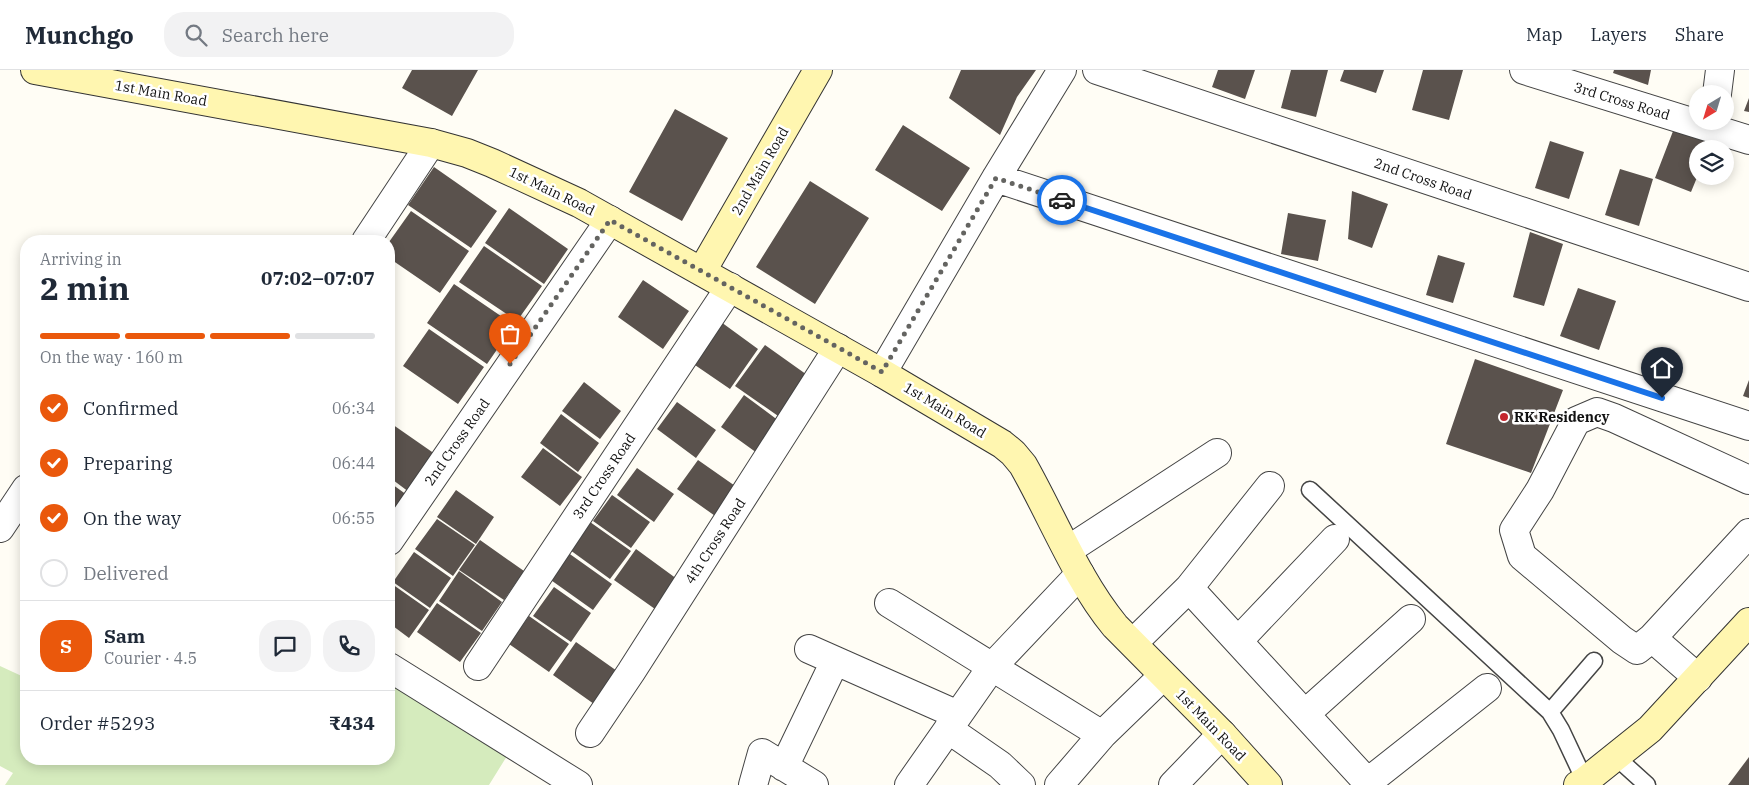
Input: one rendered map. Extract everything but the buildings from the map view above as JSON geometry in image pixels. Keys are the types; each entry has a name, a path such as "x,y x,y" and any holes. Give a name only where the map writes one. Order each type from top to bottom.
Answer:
{"street":[{"name":"1st Main Road","path":"36,70 431,143 467,153 548,187 882,372 1002,444 1013,453 1024,465 1080,574 1103,611 1163,676 1222,734 1267,784"},
{"path":"882,372 1062,70"},
{"name":"2nd Cross Road","path":"1097,70 1749,287"},
{"name":"3rd Cross Road","path":"1524,70 1689,118"},
{"path":"1718,85 1720,70"},
{"name":"2nd Main Road","path":"702,272 811,72"},
{"name":"3rd Cross Road","path":"1725,130 1749,140"},
{"path":"370,235 431,143"},
{"path":"996,178 1749,426"},
{"name":"2nd Cross Road","path":"395,532 610,220"},
{"name":"3rd Cross Road","path":"478,666 730,287"},
{"name":"4th Cross Road","path":"590,733 838,348"},
{"path":"1637,429 1645,392"},
{"path":"1749,480 1597,412 1576,421 1540,490 1514,530 1522,556 1622,640 1637,650 1652,638 1749,533"},
{"path":"1068,550 1217,453"},
{"path":"1133,643 1189,588 1270,486"},
{"path":"0,528 20,499"},
{"path":"1238,640 1335,539"},
{"path":"909,785 991,668 1080,574"},
{"path":"1189,588 1369,784 1487,688"},
{"path":"890,603 991,668 1102,735"},
{"path":"1305,714 1411,618"},
{"path":"1581,783 1650,729 1749,622"},
{"path":"1652,638 1698,678"},
{"path":"808,649 953,722 1021,785"},
{"path":"784,767 835,661"},
{"path":"395,671 578,785"},
{"path":"1059,785 1102,735 1163,676"},
{"path":"1173,785 1222,734"},
{"path":"753,785 762,753 814,785"}],"lane":[{"path":"1310,490 1550,712 1561,730 1581,783"},
{"path":"1550,712 1594,661"},
{"path":"1616,756 1647,785"}],"green space":[{"path":"0,666 20,675 20,765 395,765 395,687 507,756 489,785 5,785 13,773 0,766"}],"way so far":[{"path":"510,364 610,220 882,372 996,178 1062,200"}],"place":[{"name":"RK Residency","path":"1504,417"}],"route":[{"path":"1062,200 1662,398"}]}
